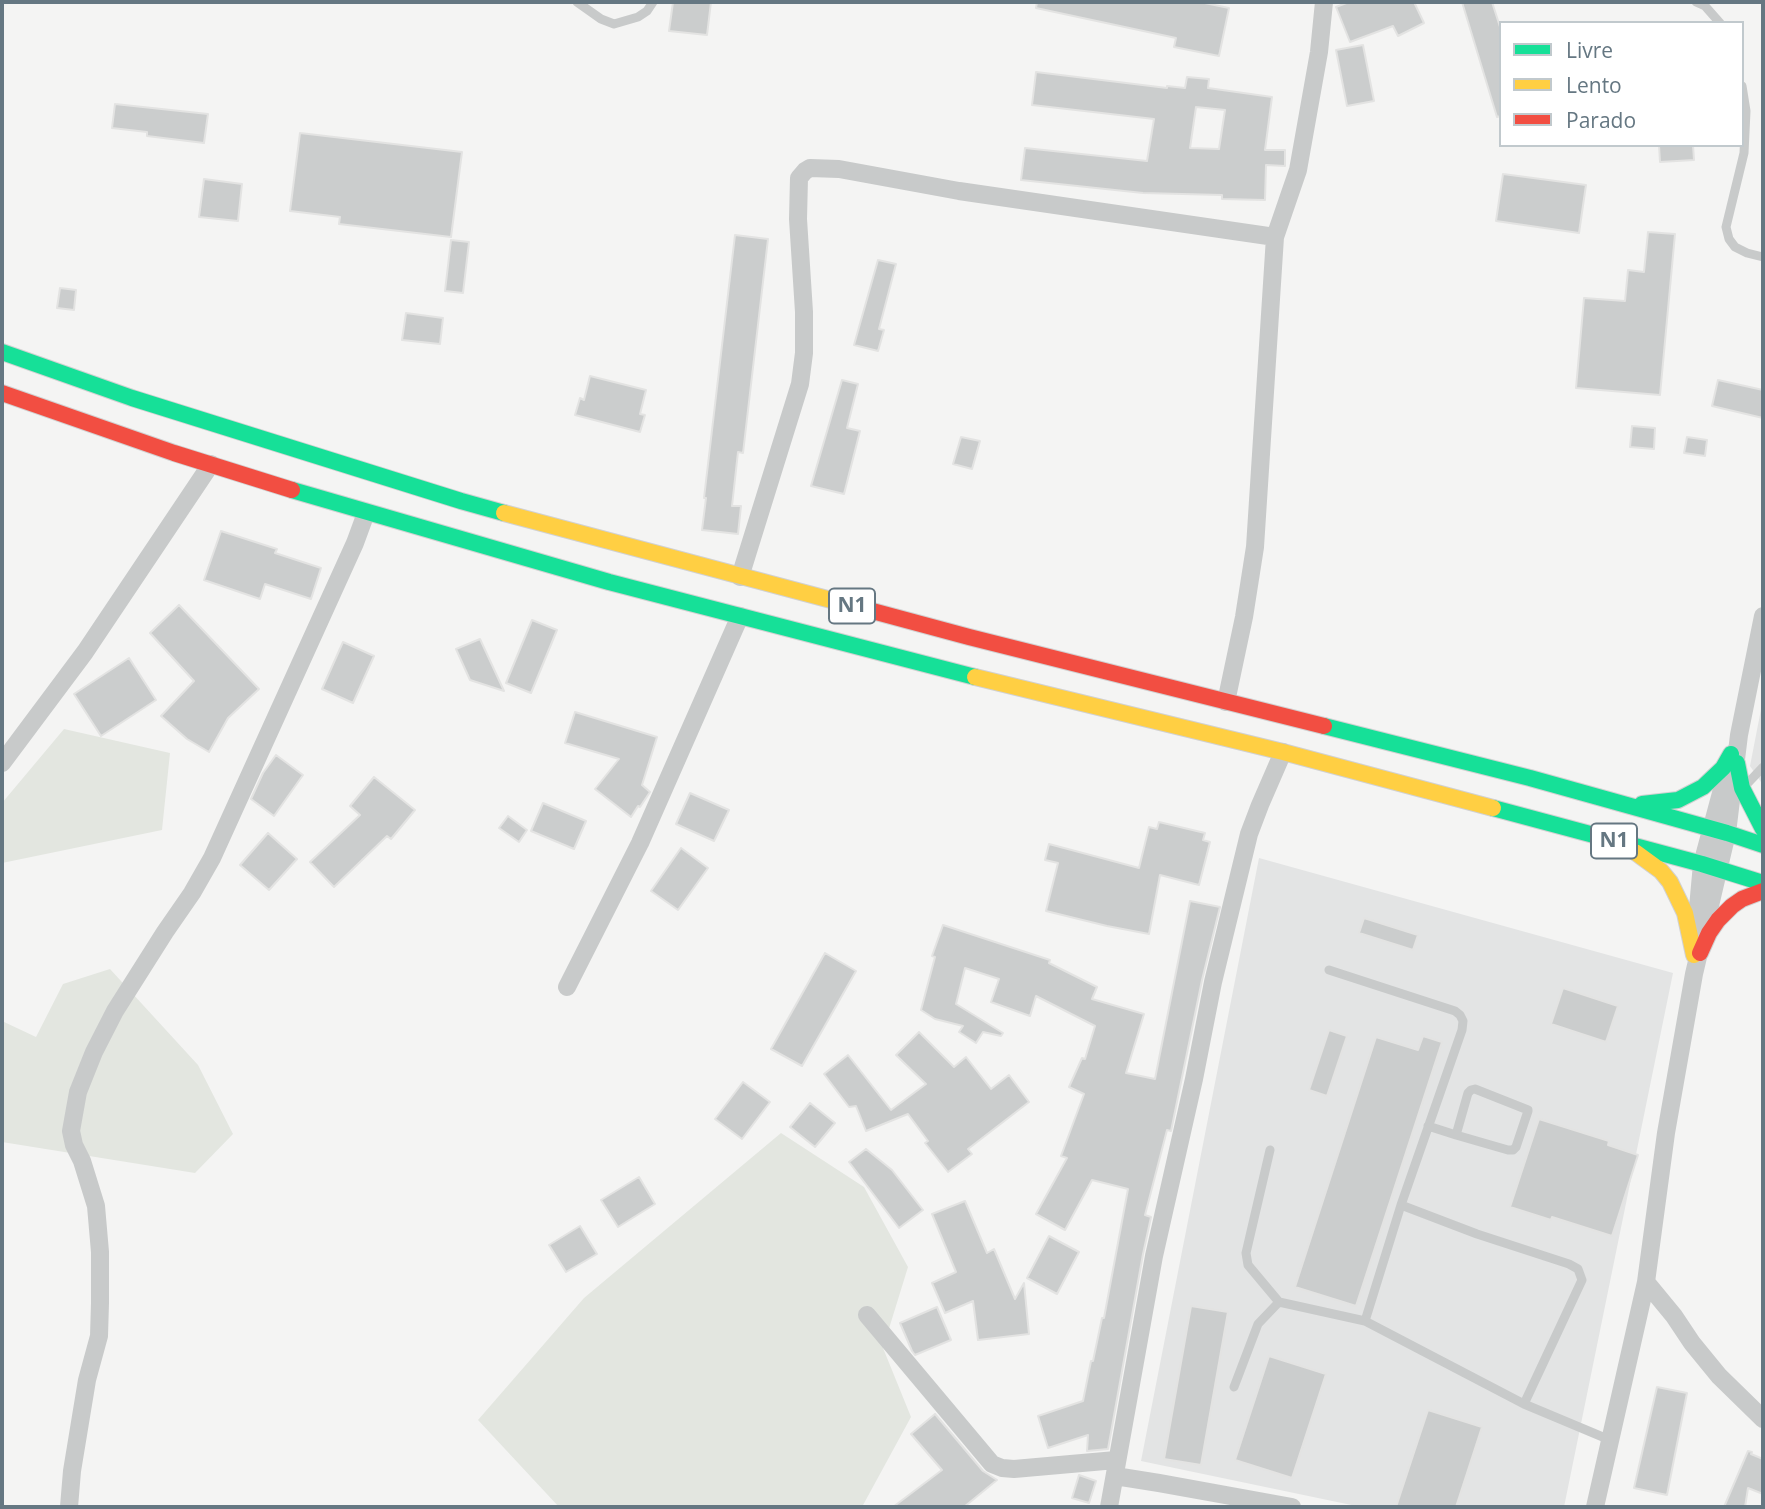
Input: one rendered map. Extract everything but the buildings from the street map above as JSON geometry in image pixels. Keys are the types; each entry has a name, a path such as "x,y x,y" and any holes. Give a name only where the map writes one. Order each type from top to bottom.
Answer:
{"main road":[{"name":"N1","path":"2,352 132,398 448,497 983,640 1517,774 1763,845"},
{"name":"N1","path":"2,393 174,453 366,513 609,582 958,673 1283,752 1763,883"},
{"path":"1628,806 1678,800 1703,787 1734,758 1742,789 1763,829"},
{"path":"1618,842 1661,871 1670,883 1685,913 1697,954"},
{"path":"1697,954 1718,920 1732,906 1763,891"}],"street":[{"path":"1226,702 1255,547 1275,237 1298,170 1319,52 1324,2"},
{"path":"740,577 800,384 804,353 804,312 798,219 799,178 810,168 839,169 959,191 1275,237"},
{"path":"2,763 85,652 211,464"},
{"path":"69,1507 87,1380 99,1336 100,1303 100,1252 96,1206 71,1132 78,1092 115,1011 212,858 355,543 366,513"},
{"path":"1595,1507 1646,1282 1666,1133 1711,867 1763,616"},
{"path":"567,987 640,843 740,617"},
{"path":"1109,1507 1154,1256 1216,970 1249,834 1283,752"},
{"path":"1646,1282 1719,1376 1763,1419"},
{"path":"867,1315 992,1464 1014,1469 1116,1468 1159,1483 1292,1507"}],"lane":[{"path":"577,2 601,19 614,24 638,17 647,11 653,2"},
{"path":"1696,2 1705,6 1718,21"},
{"path":"1744,98 1744,153 1726,227 1729,239 1735,247 1763,257"},
{"path":"1742,789 1763,767"},
{"path":"1329,970 1455,1011 1461,1015 1463,1021 1365,1321"},
{"path":"1428,1126 1456,1135 1513,1150 1528,1110 1475,1089 1471,1090 1456,1135"},
{"path":"1269,1150 1246,1253 1248,1265 1279,1301 1365,1321 1524,1404 1610,1440"},
{"path":"1401,1205 1578,1269 1582,1280 1524,1404"},
{"path":"1234,1387 1258,1324 1279,1301"}],"shaded area":[{"path":"1763,699 1763,785 1750,766"},
{"path":"64,729 170,753 162,830 2,863 2,803"},
{"path":"1259,858 1673,973 1564,1507 1361,1507 1141,1461"},
{"path":"110,969 198,1065 233,1134 195,1173 2,1142 2,1021 36,1037 63,984"},
{"path":"781,1133 864,1187 908,1267 883,1348 911,1417 862,1507 559,1507 478,1420 584,1298"}],"traffic: fast":[{"path":"2,352 132,398 504,513"},
{"path":"292,490 609,582 975,677"},
{"path":"1324,726 1530,778 1763,845"},
{"path":"1642,804 1678,800 1703,787 1723,768 1731,754"},
{"path":"1737,763 1742,788 1763,829"},
{"path":"1493,808 1763,883"}],"traffic: slow":[{"path":"504,513 865,609"},
{"path":"975,677 1283,752 1493,808"},
{"path":"1635,852 1661,871 1670,882 1685,913 1694,955"}],"traffic: jam":[{"path":"2,393 174,453 292,490"},
{"path":"865,609 1324,726"},
{"path":"1700,953 1709,933 1732,906 1763,891"}]}
